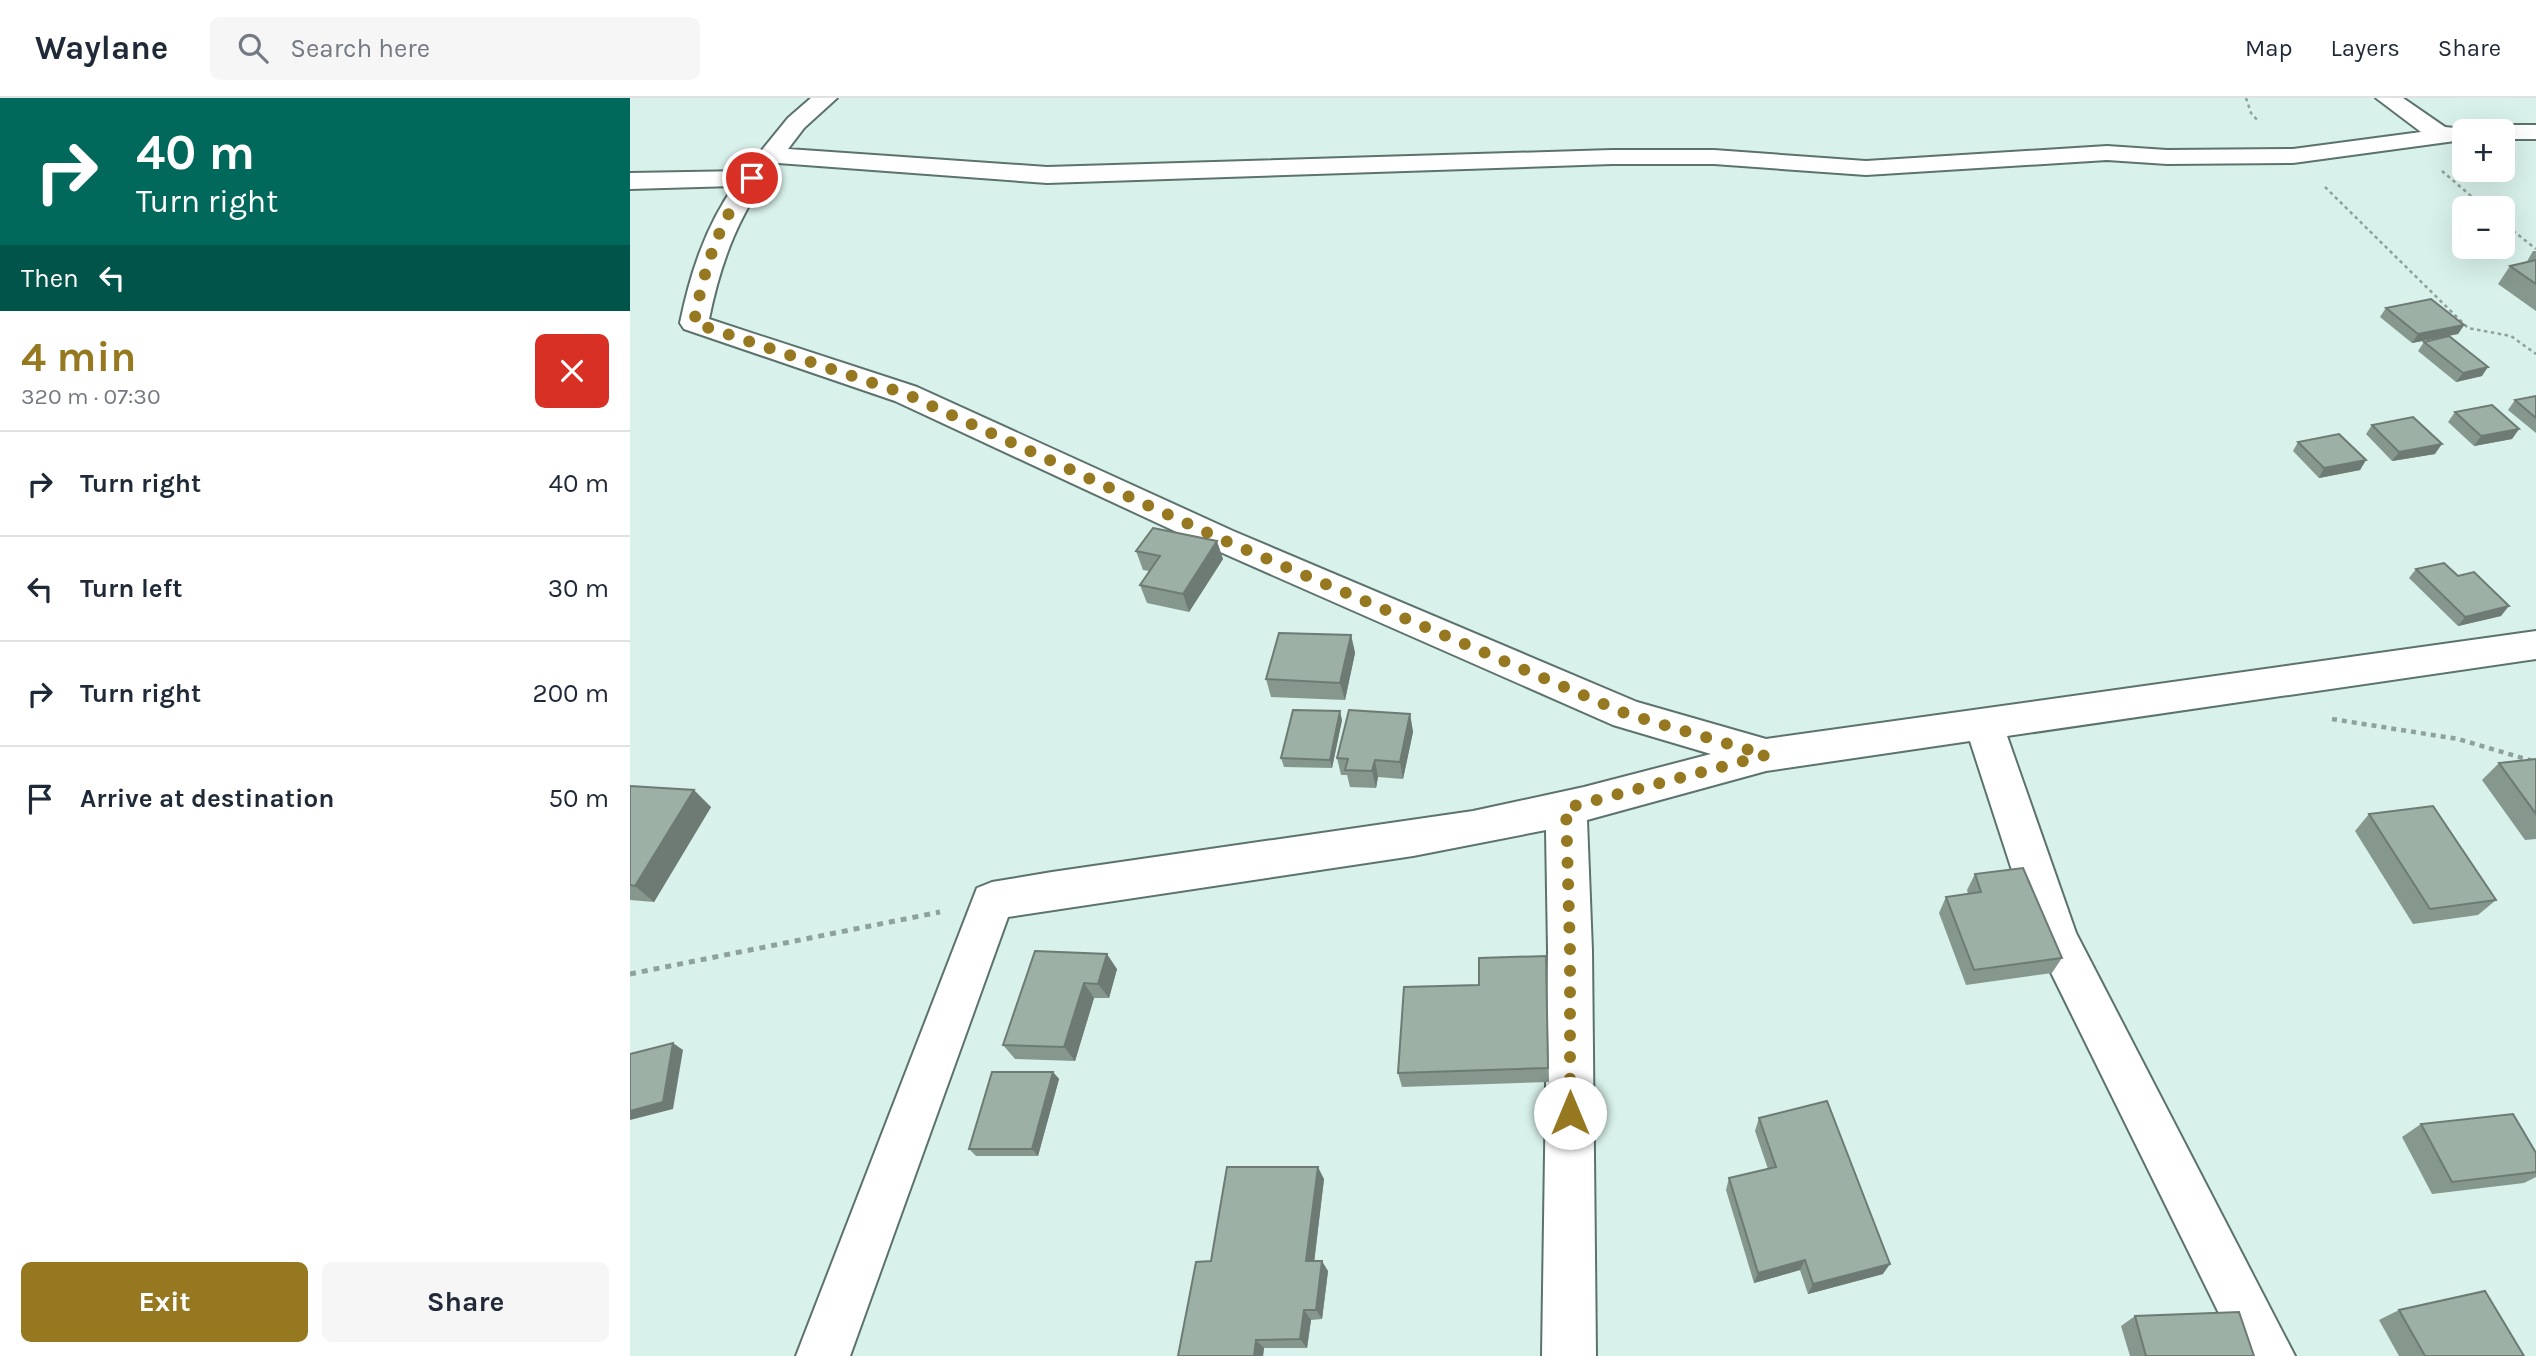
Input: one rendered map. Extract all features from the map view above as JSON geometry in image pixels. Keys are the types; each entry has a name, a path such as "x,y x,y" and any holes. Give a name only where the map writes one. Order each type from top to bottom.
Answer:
{"street":[{"path":"825,98 796,123 741,191 706,265 694,323 906,394 1221,539 1627,714 1766,755"},
{"path":"2388,98 2452,134"},
{"path":"2515,132 2536,132"},
{"path":"630,181 762,166 1047,175 1612,157 1714,157 1866,168 2107,153 2167,157 2293,156 2410,142 2452,134"},
{"path":"823,1356 992,901 1081,885 1472,828 1566,808 1766,755 2536,645"},
{"path":"1984,724 2056,938 2268,1356"},
{"path":"1566,808 1570,951 1569,1356"}],"path":[{"path":"2246,98 2251,113 2468,328 2511,336 2536,354"},
{"path":"2515,232 2536,249"},
{"path":"2326,718 2458,739 2536,762"},
{"path":"630,974 992,901"}],"building":[{"path":"2536,260 2536,284 2510,266"},
{"path":"2431,299 2464,325 2418,334 2386,308"},
{"path":"2449,336 2488,367 2463,373 2424,342"},
{"path":"2536,396 2536,418 2515,400"},
{"path":"2492,405 2519,429 2481,436 2455,412"},
{"path":"2413,417 2442,444 2399,452 2372,425"},
{"path":"2339,434 2366,460 2324,468 2298,442"},
{"path":"1153,528 1217,541 1183,594 1140,585 1160,556 1136,551"},
{"path":"2444,563 2458,576 2474,572 2509,606 2465,617 2416,569"},
{"path":"1279,633 1351,635 1340,683 1266,679"},
{"path":"1293,710 1340,711 1330,760 1281,758"},
{"path":"1349,710 1410,714 1400,762 1375,760 1372,771 1345,770 1348,759 1337,758"},
{"path":"2536,759 2536,814 2499,763"},
{"path":"630,786 694,790 635,886 630,885"},
{"path":"2433,806 2496,900 2430,909 2369,814"},
{"path":"2023,868 2062,958 1974,970 1946,897 1981,892 1975,874"},
{"path":"1035,951 1107,954 1098,984 1084,983 1064,1047 1003,1045"},
{"path":"1546,956 1548,1068 1398,1073 1404,987 1479,985 1479,958"},
{"path":"673,1043 663,1102 630,1111 630,1054"},
{"path":"992,1072 1053,1072 1032,1149 969,1149"},
{"path":"1827,1101 1890,1264 1813,1284 1805,1260 1758,1273 1729,1178 1776,1167 1759,1118"},
{"path":"2513,1114 2536,1153 2536,1172 2452,1182 2421,1124"},
{"path":"1227,1167 1318,1167 1306,1261 1322,1261 1316,1310 1304,1310 1300,1339 1256,1340 1254,1356 1178,1356 1196,1262 1211,1261"},
{"path":"2485,1291 2524,1356 2425,1356 2399,1310"},
{"path":"2239,1312 2254,1356 2146,1356 2135,1316"}],"route":[{"path":"752,178 741,191 706,265 694,323 906,394 1221,539 1627,714 1766,755 1566,808 1570,951 1570,1113"}]}
